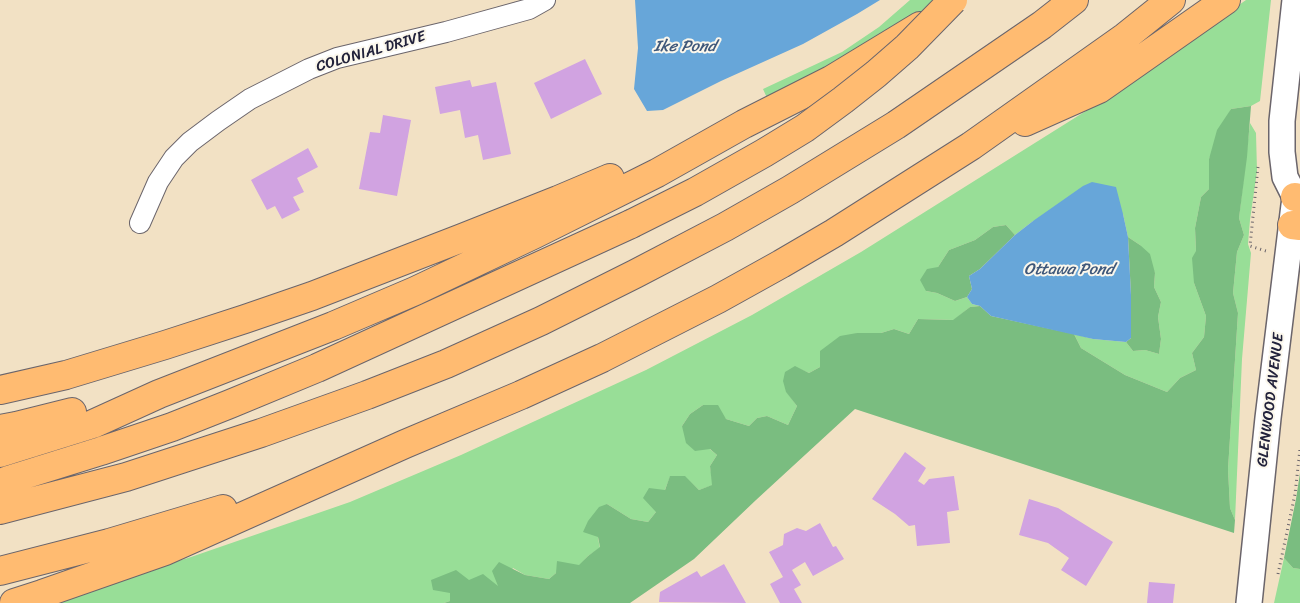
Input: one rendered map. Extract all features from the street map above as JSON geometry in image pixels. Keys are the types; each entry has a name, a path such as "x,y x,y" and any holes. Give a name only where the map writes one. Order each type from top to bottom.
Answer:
{"highway":[{"path":"0,484 172,427 230,404 325,364 631,224 695,192 805,128 876,74 907,47 953,0"},
{"path":"0,453 92,424 159,394 333,326 414,291 535,234 657,173 744,124 831,80 962,0"},
{"path":"0,510 126,477 261,433 376,392 446,364 541,322 708,236 798,185 911,116 1042,25 1074,0"},
{"path":"14,603 165,551 405,444 521,395 611,353 718,298 782,264 834,233 971,146 1125,36 1171,0"},
{"path":"971,146 1099,89 1226,0"},
{"path":"0,390 66,375 312,296 744,124"},
{"path":"0,429 159,394"},
{"path":"0,571 109,543 215,512 310,480 405,444"}],"street":[{"name":"COLONIAL DRIVE","path":"140,223 158,182 174,158 190,142 218,120 250,99 309,69 337,58 446,32 529,9 544,0"},
{"name":"GLENWOOD AVENUE","path":"1249,603 1267,427 1296,225 1298,194 1285,177 1282,152 1282,121 1295,0"}],"path":[{"path":"1277,576 1295,494 1300,449"}],"green space":[{"path":"910,0 935,0 914,22 767,98 763,89 842,52 879,27"},
{"path":"1246,0 1271,0 1260,101 1251,106 1231,109 1209,159 1209,189 1201,197 1195,228 1194,283 1206,316 1204,337 1192,353 1196,370 1180,378 1167,392 1125,375 1081,348 1074,334 1093,339 1126,342 1133,351 1145,350 1159,354 1161,339 1158,317 1161,302 1154,287 1155,273 1140,245 1128,237 1123,214 1033,221 1015,235 1006,225 993,227 975,240 949,250 926,291 937,293 955,301 967,297 972,304 980,306 970,307 954,320 918,319 909,334 894,329 881,333 857,333 820,367 809,373 795,367 786,391 797,406 788,425 767,416 757,418 749,426 726,419 703,405 690,414 682,426 717,455 710,466 713,485 699,490 684,476 670,477 656,512 648,522 631,519 607,504 598,538 600,548 588,556 579,566 556,573 549,579 525,575 513,568 499,587 450,593 450,601 444,603 45,603 191,557 350,502 461,455 646,370 752,315 861,252 1097,104"},
{"path":"1251,106 1239,218 1244,235 1237,252 1233,293 1238,313 1228,469 1230,508 1235,520 1234,533 855,409 694,559 630,603 444,603 450,601 450,593 433,590 431,580 456,570 469,580 483,574 498,586 492,571 499,562 525,575 549,579 556,573 557,561 579,565 600,547 598,537 583,532 588,521 599,507 607,504 631,519 648,522 656,512 643,498 649,488 665,490 670,476 685,476 699,490 712,485 710,466 717,455 710,449 695,451 686,443 682,426 690,414 703,405 718,405 726,419 749,426 757,418 767,416 788,425 797,406 786,392 783,381 785,372 795,366 809,373 820,367 820,351 840,336 857,333 881,333 894,329 909,334 918,319 953,320 970,307 980,306 991,316 1074,334 1081,348 1125,375 1167,392 1180,378 1196,370 1192,353 1204,337 1206,316 1194,283 1192,258 1196,251 1195,228 1201,197 1209,189 1209,159 1217,130 1231,109"},
{"path":"1250,123 1256,133 1257,171 1248,244 1251,253 1242,359 1235,520 1230,508 1228,469 1238,313 1233,293 1237,252 1244,235 1239,218"},
{"path":"1006,225 1015,235 980,269 969,276 972,289 967,297 955,301 937,293 926,291 920,280 927,269 938,267 949,250 975,240 993,227"},
{"path":"1128,237 1150,254 1155,273 1154,287 1161,302 1158,317 1161,339 1159,354 1145,350 1133,351 1126,342 1131,338"},
{"path":"1300,473 1300,569 1293,568 1284,558"},
{"path":"1284,558 1293,568 1300,569 1300,603 1274,603"}],"water":[{"name":"Ike Pond","path":"635,0 880,0 803,44 663,110 647,111 634,89 638,48"},
{"name":"Ottawa Pond","path":"1092,182 1116,187 1123,214 1128,237 1131,338 1126,342 1093,339 991,316 980,306 972,304 967,297 972,289 969,276 980,269 1015,235 1033,221 1083,186"}],"building":[{"path":"585,59 602,94 551,119 534,83"},
{"path":"470,80 472,87 496,82 511,154 483,160 478,135 465,138 460,110 440,114 435,87"},
{"path":"383,115 411,120 397,196 359,189 370,132 380,133"},
{"path":"308,148 318,167 297,178 304,192 293,197 300,210 282,219 275,206 267,210 251,180"},
{"path":"905,452 926,468 918,481 924,485 929,479 954,476 959,510 947,512 950,543 917,546 915,525 909,526 872,499"},
{"path":"1029,499 1058,508 1113,542 1086,586 1061,570 1069,558 1048,543 1019,535"},
{"path":"820,523 833,547 836,546 844,559 813,576 805,562 792,570 801,585 794,589 802,603 780,603 770,584 783,577 769,552 783,545 784,534 797,528 806,531"},
{"path":"724,564 746,603 659,602 660,592 697,571 701,577"},
{"path":"1149,582 1175,584 1173,603 1147,603"}]}
